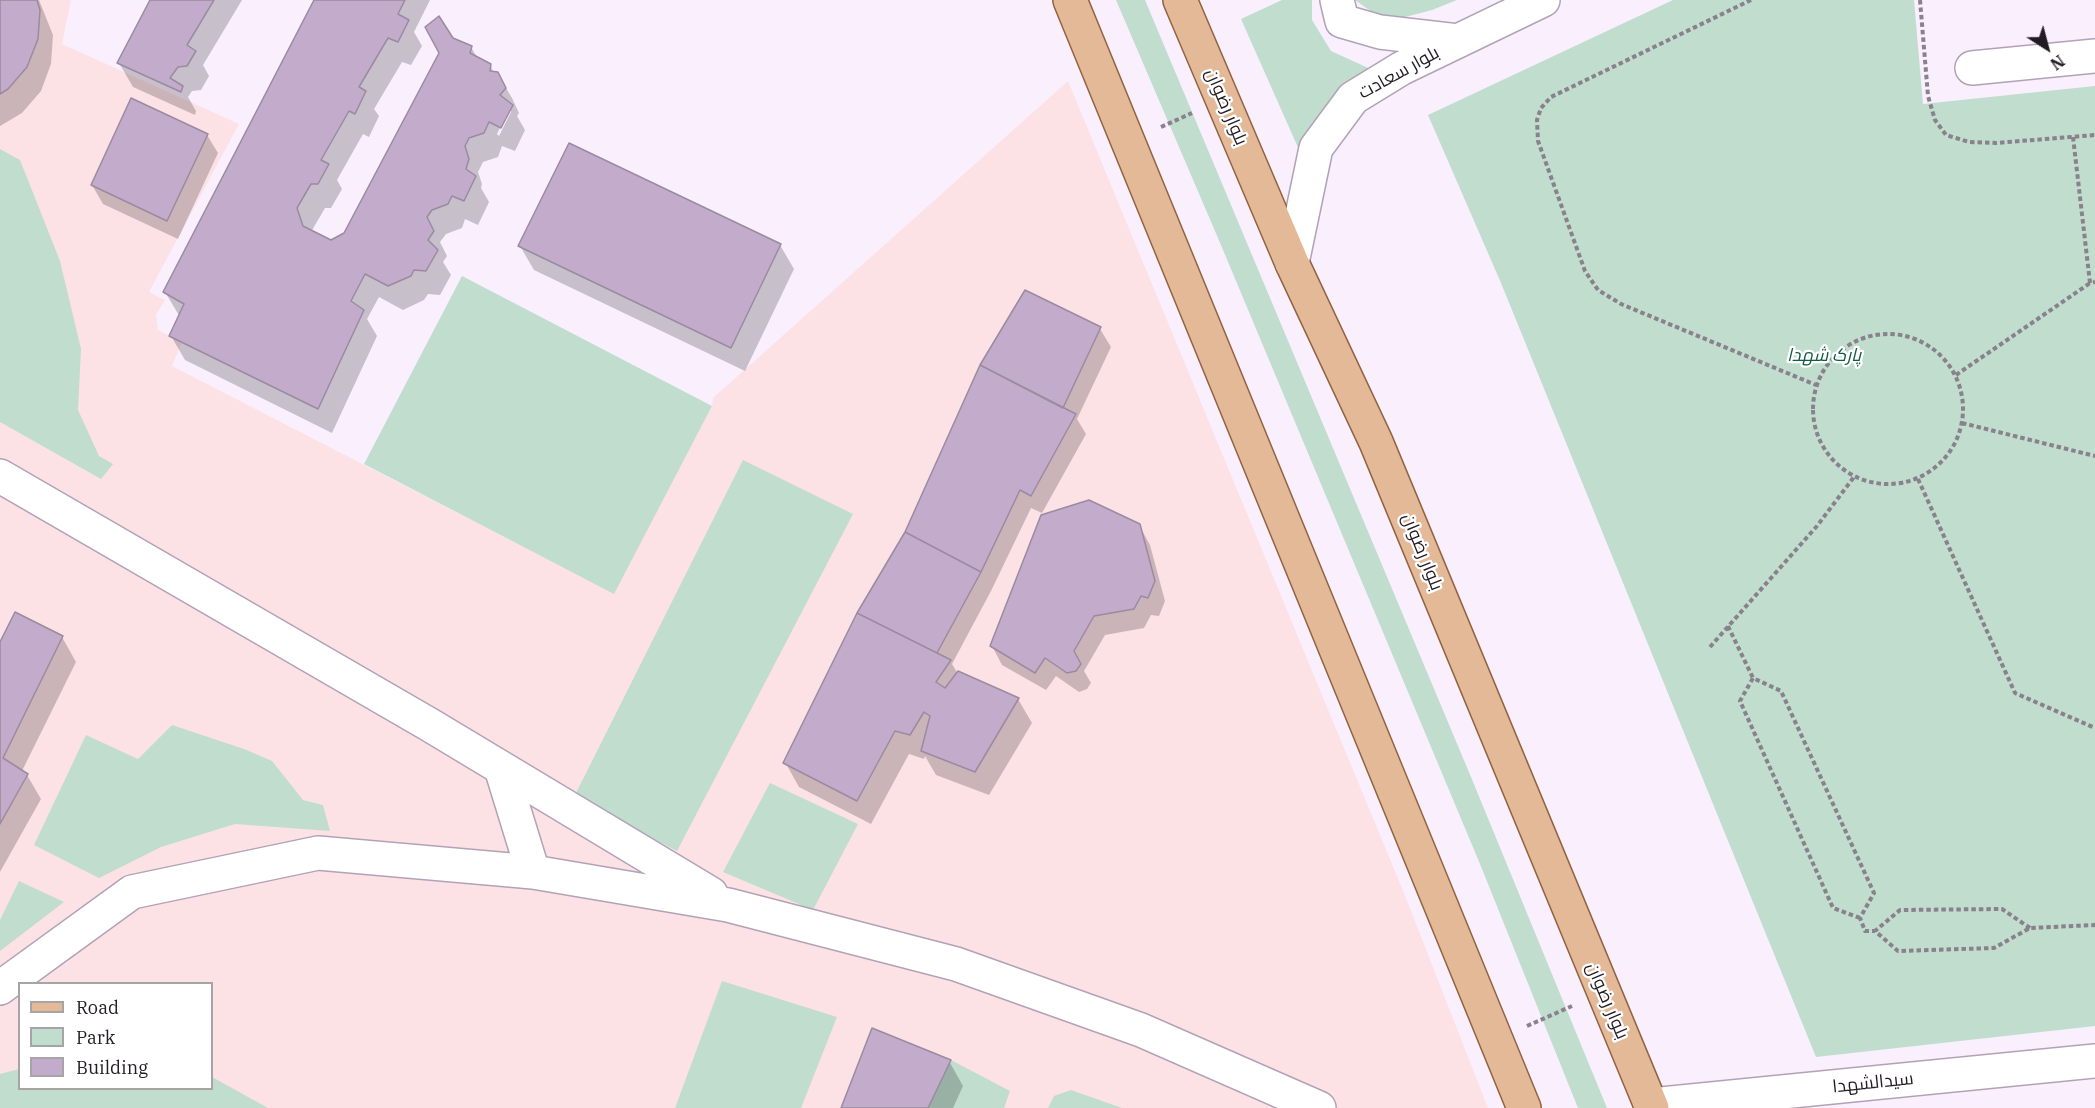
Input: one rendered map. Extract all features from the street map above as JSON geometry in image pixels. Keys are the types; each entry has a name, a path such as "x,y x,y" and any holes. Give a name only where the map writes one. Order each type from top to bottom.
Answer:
{"main road":[{"path":"1070,0 1524,1108"},
{"name":"بلوار رضوان","path":"1180,0 1292,263 1376,441 1652,1107"}],"street":[{"path":"1337,0 1342,21 1380,32 1458,41"},
{"name":"بلوار سعادت","path":"1292,263 1316,148 1353,98 1402,68 1543,0"},
{"path":"1972,68 2095,56"},
{"path":"0,476 501,768 728,905"},
{"path":"501,768 533,872"},
{"path":"0,988 132,892 318,853 533,872 728,905 956,964 1141,1030 1319,1108"},
{"name":"سیدالشهدا","path":"1652,1107 1751,1102 2095,1061"}],"path":[{"path":"1751,0 1551,97 1540,108 1537,120 1538,141 1585,271 1598,290 1621,304 1816,385"},
{"path":"1129,141 1223,99"},
{"path":"1956,375 2093,283 2073,137"},
{"path":"1896,333 1921,340 1942,356 1956,375 1963,399 1962,423 1954,446 1939,465 1918,479 1894,484 1870,482 1854,477 1829,458 1817,435 1812,410 1816,385 1828,362 1847,344 1871,335 1896,333"},
{"path":"1962,423 2095,456"},
{"path":"1710,647 1817,526 1854,477"},
{"path":"1918,479 2015,693 2095,728"},
{"path":"1728,626 1753,678 1781,691 1874,893 1860,918"},
{"path":"1753,678 1740,701 1833,908 1860,918 1865,931 1875,931 1900,910 2002,909 2030,928"},
{"path":"1875,931 1898,951 1994,948 2030,928 2095,925"},
{"path":"1497,1041 1603,991"}],"shaded area":[{"path":"0,0 71,0 62,44 239,124 149,292 165,300 156,315 158,330 182,342 172,366 613,593 712,406 713,398 1068,81 1404,893 1488,1108 0,1108"}],"green space":[{"path":"1116,0 1145,0 1471,777 1607,1108 1578,1108 1480,864"},
{"path":"1282,0 1312,0 1312,20 1331,51 1377,72 1300,152 1241,19"},
{"path":"1355,0 1457,0 1432,10 1386,22"},
{"name":"پارک شهدا","path":"1673,0 1914,0 1923,104 2095,86 2095,1026 1816,1057 1501,283 1428,115"},
{"path":"0,149 20,160 60,261 81,349 78,410 99,456 113,464 101,479 0,422"},
{"path":"462,276 712,406 614,594 364,464"},
{"path":"743,460 853,514 677,851 574,797"},
{"path":"172,725 244,749 272,761 303,800 323,805 330,831 235,824 161,847 99,878 34,845 86,735 138,759"},
{"path":"770,783 858,824 813,910 723,872"},
{"path":"19,881 64,902 0,951 0,920"},
{"path":"722,981 837,1017 801,1108 675,1108"},
{"path":"951,1060 1010,1091 1004,1108 928,1108"},
{"path":"18,1069 18,1090 213,1090 213,1078 268,1108 0,1108 0,1074"},
{"path":"1071,1090 1122,1108 1048,1108 1054,1096"}],"building":[{"path":"0,0 37,0 40,10 38,39 27,67 8,89 0,94"},
{"path":"150,0 214,0 187,45 196,51 187,66 178,67 170,78 183,86 181,92 117,63"},
{"path":"314,0 405,0 398,14 409,20 398,42 388,38 359,87 366,91 355,114 349,111 321,160 329,164 318,184 311,184 297,208 303,226 331,240 344,233 439,53 425,27 439,16 453,38 472,46 470,53 491,64 490,71 498,72 506,88 500,95 513,105 501,128 489,122 484,133 469,138 465,146 469,159 466,169 476,176 464,201 452,196 448,204 432,210 427,217 434,231 428,240 438,250 426,271 414,270 411,276 388,286 365,274 351,301 364,310 318,409 169,336 184,304 163,292"},
{"path":"131,98 208,134 167,221 91,185"},
{"path":"569,143 781,244 731,348 518,246"},
{"path":"1025,290 1101,327 1063,408 980,365"},
{"path":"980,365 1076,414 1031,496 1020,490 981,572 905,532"},
{"path":"1089,500 1140,524 1155,581 1148,598 1141,596 1134,609 1094,616 1074,651 1081,664 1076,671 1067,673 1045,658 1035,673 990,646 1041,515"},
{"path":"905,532 981,572 937,653 857,613"},
{"path":"15,612 63,636 3,758 28,774 0,824 0,642"},
{"path":"857,613 951,660 936,682 945,688 958,671 1019,698 975,772 921,751 930,716 924,712 910,735 895,731 857,801 783,763"},
{"path":"872,1028 951,1060 928,1108 841,1108"}]}
